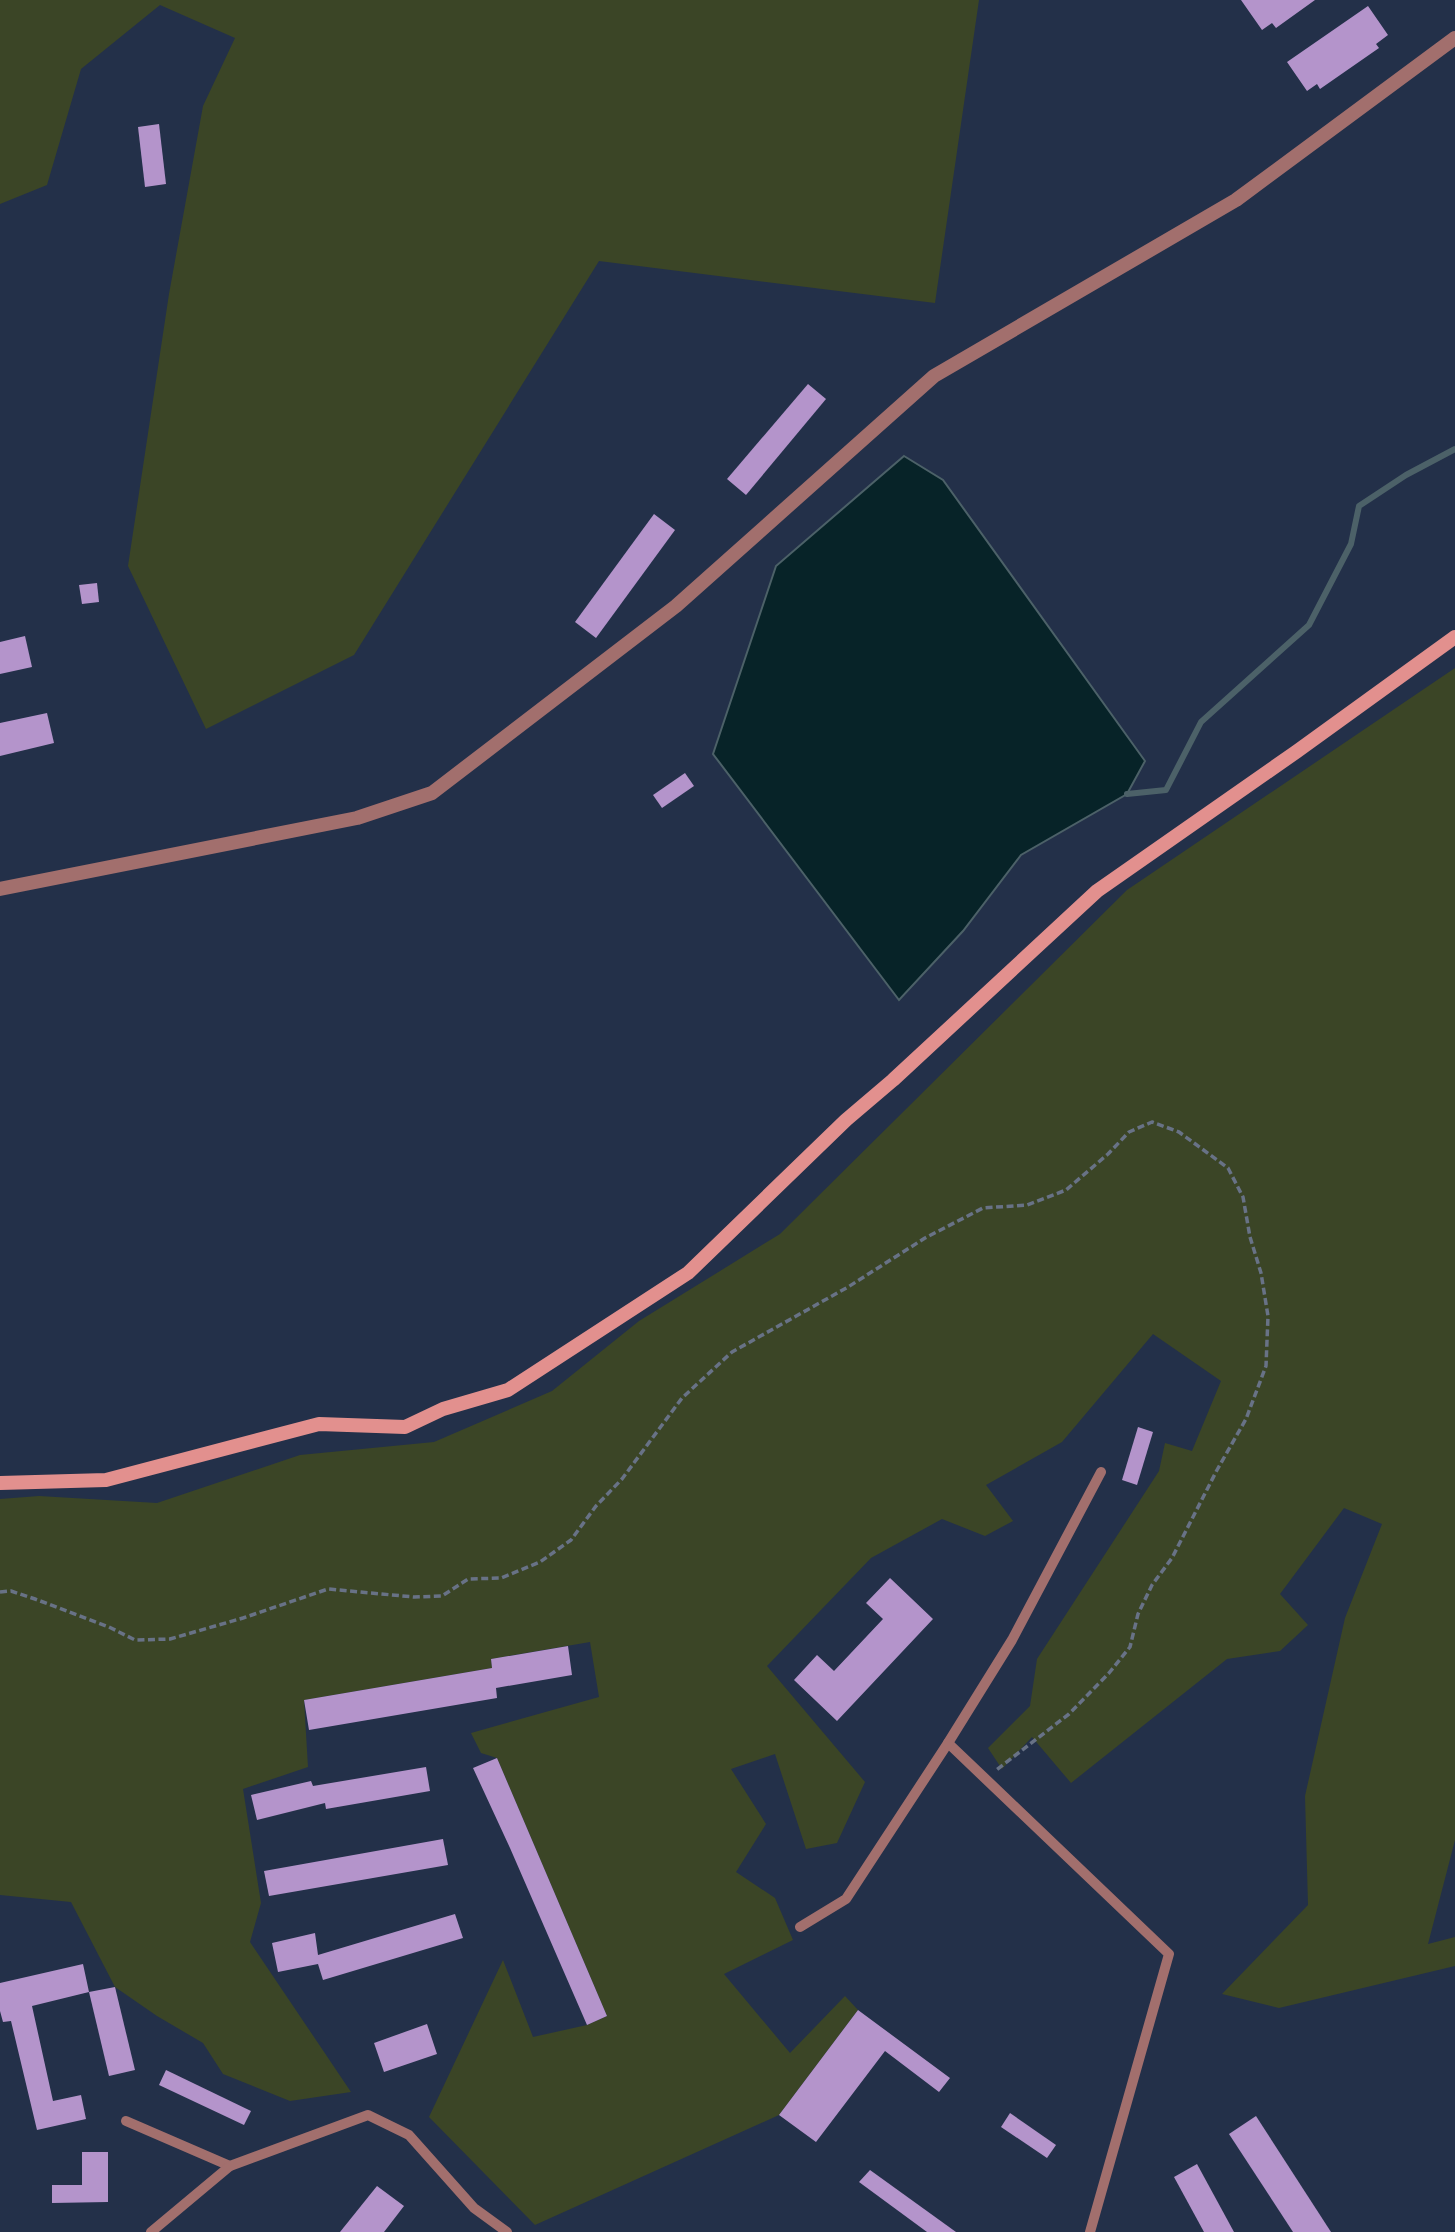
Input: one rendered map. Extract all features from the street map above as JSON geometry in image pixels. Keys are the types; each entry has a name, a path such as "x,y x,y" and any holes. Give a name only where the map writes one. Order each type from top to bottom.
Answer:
{"street":[{"path":"0,889 357,818 432,793 676,606 934,376 1236,200 1455,38"},
{"path":"0,1483 106,1480 319,1424 405,1427 443,1409 508,1390 688,1273 846,1119 893,1080 1097,891 1455,637"}],"lane":[{"path":"800,1927 846,1899 1012,1640 1101,1472"},
{"path":"948,1743 1169,1954 1090,2232"},
{"path":"151,2232 230,2166 368,2115 409,2135 474,2208 507,2232"},
{"path":"125,2121 230,2166"}],"path":[{"path":"0,1592 11,1591 35,1599 109,1627 135,1640 170,1639 328,1589 414,1597 442,1596 468,1579 500,1578 540,1562 571,1540 596,1506 622,1479 682,1398 732,1352 774,1326 848,1287 925,1238 984,1208 1027,1205 1066,1190 1129,1132 1152,1122 1179,1132 1228,1168 1242,1197 1261,1273 1268,1316 1266,1366 1246,1419 1171,1558 1152,1585 1143,1604 1130,1647 1069,1714 985,1779"}],"green space":[{"path":"0,0 979,0 935,303 599,261 354,655 206,729 128,566 169,294 203,106 235,38 160,5 81,69 47,185 0,204"},
{"path":"1455,668 1455,1840 1428,1944 1455,1937 1455,1966 1279,2008 1222,1994 1308,1905 1305,1796 1345,1618 1382,1524 1344,1508 1280,1594 1308,1625 1280,1651 1227,1659 1071,1783 1032,1737 1002,1769 988,1748 1030,1706 1037,1659 1159,1471 1165,1443 1192,1451 1221,1381 1153,1334 1062,1442 986,1485 1013,1521 985,1536 942,1519 871,1558 767,1666 865,1782 837,1843 806,1849 775,1754 731,1769 766,1824 736,1872 775,1898 793,1940 724,1974 790,2053 845,1996 858,2010 779,2115 535,2225 429,2117 503,1960 533,2037 587,2025 607,2016 497,1758 481,1753 471,1733 599,1697 590,1642 491,1659 492,1668 304,1700 308,1767 243,1789 261,1903 250,1942 351,2092 290,2101 223,2074 203,2043 115,1987 71,1902 0,1895 0,1499 39,1496 157,1503 300,1455 434,1442 552,1391 639,1321 780,1234 1127,890"}],"shaded area":[{"path":"904,456 943,480 1145,761 1127,794 1021,855 963,931 899,1000 713,754 776,566"}],"building":[{"path":"1241,0 1315,0 1276,28 1272,23 1262,30"},
{"path":"1368,6 1388,35 1376,44 1379,48 1320,89 1317,84 1307,91 1287,62"},
{"path":"159,124 166,184 145,187 138,127"},
{"path":"808,384 826,399 746,495 727,479"},
{"path":"654,514 675,530 596,638 575,622"},
{"path":"97,583 99,602 82,604 79,585"},
{"path":"25,636 32,667 0,674 0,642"},
{"path":"47,713 54,743 0,756 0,723"},
{"path":"685,773 694,786 662,808 653,795"},
{"path":"1138,1427 1153,1432 1137,1485 1122,1480"},
{"path":"890,1578 933,1619 837,1721 794,1680 817,1655 834,1671 883,1619 866,1603"},
{"path":"568,1646 572,1675 496,1688 497,1698 309,1730 304,1700 492,1668 491,1659"},
{"path":"497,1758 607,2016 587,2025 473,1768"},
{"path":"426,1767 430,1791 326,1809 325,1803 257,1820 251,1795 311,1781 313,1786"},
{"path":"443,1839 448,1865 269,1896 264,1871"},
{"path":"455,1914 463,1938 323,1980 318,1964 278,1972 272,1943 315,1933 318,1955"},
{"path":"83,1964 89,1992 32,2006 53,2101 81,2095 86,2119 37,2130 11,2021 3,2022 0,2011 0,1983"},
{"path":"115,1987 135,2070 109,2076 89,1992"},
{"path":"858,2010 950,2078 939,2092 885,2051 816,2142 779,2115"},
{"path":"427,2024 437,2054 384,2072 374,2043"},
{"path":"166,2070 251,2111 244,2125 159,2085"},
{"path":"1010,2113 1056,2145 1047,2158 1001,2127"},
{"path":"1256,2116 1331,2232 1293,2232 1229,2134"},
{"path":"82,2152 108,2152 108,2202 52,2203 52,2185 82,2185"},
{"path":"1197,2164 1234,2232 1204,2232 1174,2177"},
{"path":"870,2170 956,2232 927,2232 859,2182"},
{"path":"377,2186 404,2206 384,2232 340,2232"}],"waterway":[{"path":"1127,794 1166,790 1201,722 1309,625 1351,544 1359,506 1406,475 1455,449"}]}
